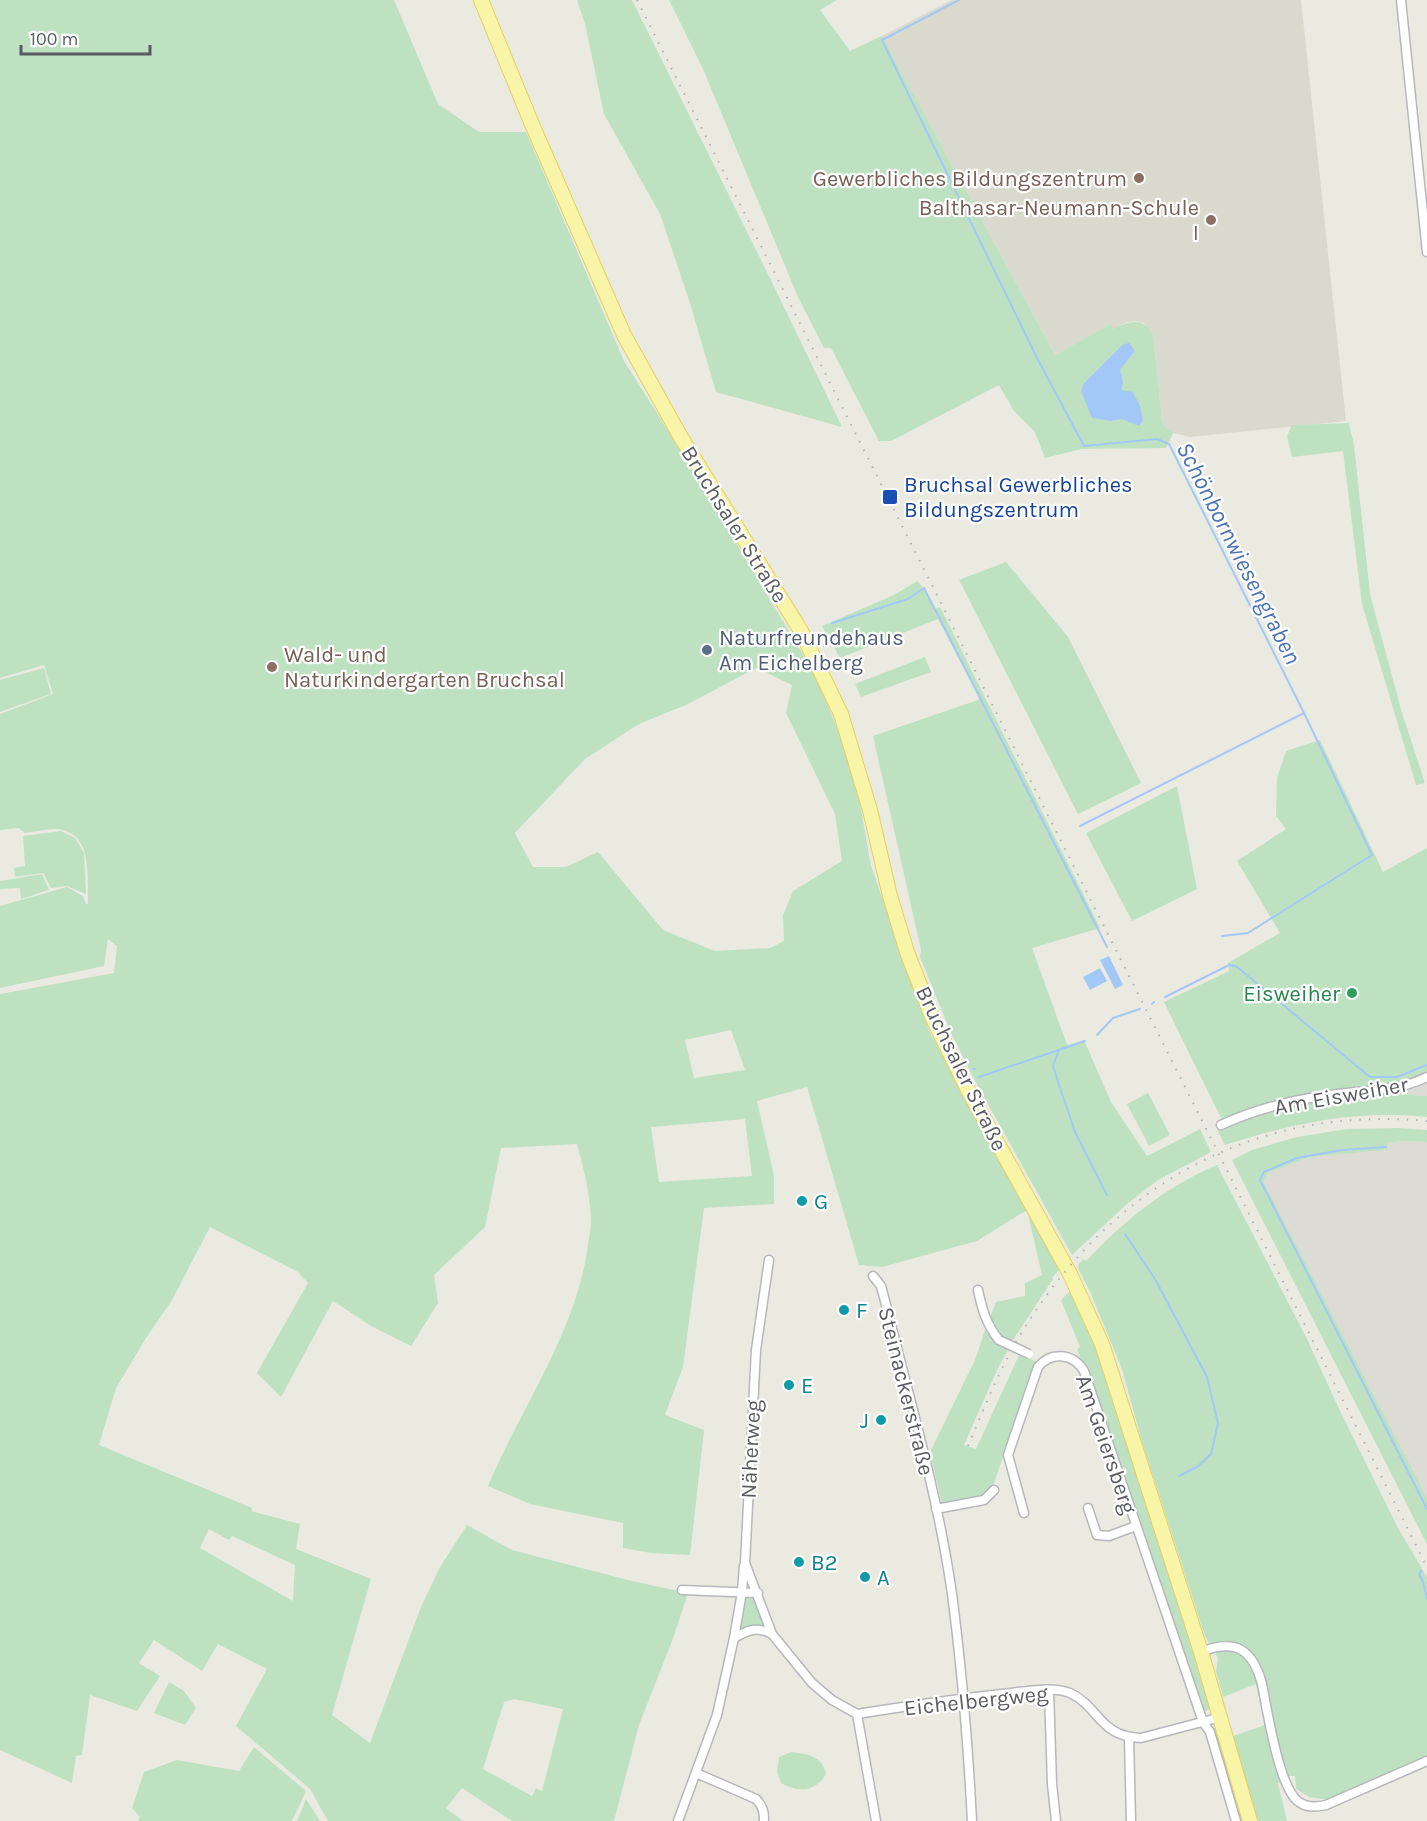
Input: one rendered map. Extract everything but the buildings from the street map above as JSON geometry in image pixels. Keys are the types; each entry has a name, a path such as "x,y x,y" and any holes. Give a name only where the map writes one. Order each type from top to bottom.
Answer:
{"main road":[{"name":"Bruchsaler Straße","path":"481,0 531,122 624,334 679,434 797,624 827,681 845,725 870,810 890,896 928,1008 968,1088 1070,1274 1102,1344 1201,1652 1250,1821"}],"street":[{"path":"1401,0 1423,174 1427,252"},
{"name":"Am Eisweiher","path":"1221,1125 1253,1112 1297,1100 1357,1091 1390,1089 1406,1086 1427,1077"},
{"name":"Näherweg","path":"769,1260 756,1350 745,1563 772,1634 812,1683 832,1700 857,1714"},
{"name":"Steinackerstraße","path":"873,1276 880,1286 885,1301 936,1509 952,1593 964,1697 972,1821"},
{"name":"Am Geiersberg","path":"978,1290 983,1313 990,1329 999,1340 1043,1360 1067,1357 1078,1361 1084,1371 1203,1722 1210,1732 1236,1821"},
{"name":"Am Geiersberg","path":"1024,1513 1008,1455 1038,1367 1043,1360"},
{"path":"936,1509 984,1500 994,1490"},
{"name":"Am Geiersberg","path":"1088,1508 1094,1531 1101,1536 1137,1526"},
{"path":"678,1821 717,1714 734,1638 745,1563"},
{"path":"682,1590 758,1593"},
{"path":"734,1638 753,1629 763,1629 772,1634"},
{"path":"1201,1652 1235,1648 1247,1652 1253,1660 1260,1677 1282,1773 1296,1801 1302,1804 1315,1807 1326,1805 1427,1761"},
{"path":"1049,1690 1052,1784 1056,1821"},
{"name":"Eichelbergweg","path":"857,1714 964,1697 1049,1690 1070,1693 1082,1701 1113,1731 1129,1738"},
{"path":"857,1714 876,1821"},
{"path":"1131,1821 1129,1738 1141,1738 1221,1717"},
{"path":"696,1773 761,1803 764,1810 764,1821"}],"shaded area":[{"name":"Gewerbliches Bildungszentrum","path":"952,0 1301,0 1346,421 1190,437 1173,433 1164,426 1162,419 1153,334 1144,323 1127,322 1113,329 1110,325 1055,355 882,36"},
{"path":"1427,1074 1427,1096 1394,1094 1417,1079"},
{"path":"1427,1142 1427,1498 1263,1181 1268,1173 1311,1157 1387,1150 1387,1143"}],"green space":[{"path":"0,0 394,0 438,104 479,132 526,132 624,361 681,451 817,678 845,748 860,804 871,866 929,1031 1059,1266 1059,1270 1011,1343 1001,1338 989,1320 996,1302 1025,1296 1025,1283 1042,1275 1027,1210 977,1241 882,1267 859,1265 807,1087 757,1101 774,1176 774,1204 704,1208 683,1367 665,1415 704,1430 690,1555 651,1553 623,1548 623,1523 530,1504 488,1486 545,1372 580,1283 591,1220 586,1182 577,1144 501,1148 485,1227 434,1275 438,1303 411,1346 371,1326 333,1301 281,1397 257,1373 308,1283 298,1272 210,1227 172,1300 116,1388 99,1445 252,1508 251,1511 300,1524 296,1549 371,1579 332,1715 370,1743 421,1607 440,1567 467,1525 512,1550 688,1593 639,1725 614,1821 512,1821 462,1788 446,1808 463,1821 328,1821 310,1789 236,1726 267,1669 218,1644 202,1671 154,1640 139,1663 160,1676 137,1711 90,1695 82,1755 76,1756 72,1783 0,1750 0,994 114,973 117,946 108,939 104,966 0,988 0,906 67,887 83,896 88,904 88,872 84,850 73,834 59,829 25,833 19,828 0,830 0,714 53,694 44,665 0,678","holes":["756,668 792,685 786,713 835,814 842,861 793,891 783,915 784,941 770,948 715,951 663,930 598,852 566,867 533,867 515,833 585,759 639,724 686,705","731,1030 745,1070 694,1078 685,1040","745,1119 752,1176 659,1182 651,1127","209,1529 229,1540 232,1536 295,1565 293,1601 200,1548","514,1699 563,1709 542,1791 536,1788 532,1796 483,1769 504,1702"]},
{"path":"577,0 632,0 842,427 716,392 690,303 660,214 604,114 585,24"},
{"path":"669,0 837,0 820,10 850,51 882,36 1055,355 1111,324 1113,329 1125,324 1140,323 1153,334 1162,419 1164,426 1173,433 1166,448 1081,449 1045,458 1035,432 1014,411 999,385 891,441 879,441 831,348 824,348 798,297 703,69","holes":["1122,345 1135,351 1120,370 1122,419 1111,421 1084,383"]},
{"path":"1349,423 1354,445 1370,594 1402,713 1425,783 1416,785 1362,604 1343,451 1292,457 1287,436 1292,425"},
{"path":"1006,562 1068,637 1141,783 1078,814 959,580"},
{"path":"917,581 935,609 940,607 1100,928 1032,948 1066,1042 1068,1045 1084,1040 1111,1102 1147,1156 1200,1129 1211,1152 1158,1180 1128,1203 1072,1255 974,1079 951,1033 920,957 921,950 873,736 978,700 979,697 938,619 840,658 822,626 894,595"},
{"path":"925,657 931,672 861,697 855,684"},
{"path":"44,668 51,694 0,712 0,680"},
{"path":"1320,740 1383,872 1427,848 1427,1074 1395,1094 1427,1096 1427,1117 1374,1115 1325,1120 1276,1130 1225,1145 1217,1130 1221,1118 1164,1002 1229,971 1228,963 1280,933 1237,861 1286,829 1276,816 1277,778 1286,751"},
{"path":"1177,786 1197,889 1132,921 1086,833"},
{"path":"61,831 75,838 84,853 86,894 67,886 51,888 43,873 15,877 14,868 25,866 23,836"},
{"path":"42,874 49,890 21,899 20,888 0,889 0,881"},
{"path":"1148,1093 1170,1135 1149,1146 1127,1104"},
{"path":"1347,1129 1427,1130 1427,1142 1387,1143 1387,1150 1310,1157 1268,1173 1263,1181 1427,1498 1427,1544 1232,1160 1252,1150 1297,1137"},
{"path":"1217,1165 1307,1339 1398,1528 1427,1577 1427,1757 1329,1800 1309,1797 1296,1789 1295,1776 1288,1776 1278,1783 1287,1821 1257,1821 1233,1736 1265,1725 1256,1684 1223,1697 1216,1671 1218,1658 1205,1636 1142,1442 1122,1369 1078,1265 1083,1259 1086,1261 1131,1218 1163,1194"},
{"path":"1073,1288 1094,1329 1211,1708 1204,1712 1077,1349 1080,1347 1061,1300"},
{"path":"986,1327 996,1342 1009,1348 964,1445 976,1449 1020,1353 1036,1362 992,1489 984,1496 942,1504 930,1452 975,1360"},
{"path":"742,1592 758,1593 772,1634 763,1629 734,1638"},
{"path":"169,1682 184,1691 196,1708 185,1725 154,1713"},
{"path":"1219,1729 1246,1821 1237,1821 1212,1730"},
{"path":"254,1747 306,1791 292,1821 138,1821 140,1817 132,1808 144,1772 177,1760 239,1771"},
{"path":"791,1752 808,1755 822,1763 826,1774 822,1780 806,1789 794,1788 781,1783 777,1772 779,1757"},
{"path":"306,1799 320,1821 297,1821"}],"water":[{"path":"1129,343 1135,351 1120,370 1123,382 1121,390 1133,392 1140,406 1143,421 1139,426 1122,419 1111,421 1092,418 1081,391 1084,383 1122,345"},
{"path":"1109,956 1123,985 1115,989 1100,960"},
{"path":"1100,968 1107,981 1090,990 1083,977"}],"waterway":[{"name":"Schönbornwiesengraben","path":"959,0 882,40 1037,358 1084,446 1157,439 1169,444 1304,713 1372,855 1248,933 1222,936"},
{"path":"832,623 908,599 924,588 1107,947"},
{"path":"1080,826 1304,713"},
{"path":"1165,997 1229,965 1236,966 1370,1077 1397,1077 1427,1065"},
{"path":"1097,1035 1113,1018 1140,1009"},
{"path":"979,1077 1085,1041"},
{"path":"1059,1050 1053,1066 1059,1085 1075,1132 1107,1195"},
{"path":"1386,1147 1342,1150 1297,1158 1264,1172 1260,1180 1427,1509"},
{"path":"1125,1234 1155,1279 1207,1377 1218,1423 1211,1454 1197,1467 1179,1476"},
{"path":"1421,1571 1419,1574 1427,1599"}],"railway":[{"path":"637,0 1427,1567"},
{"path":"968,1446 1016,1341 1061,1276 1102,1232 1147,1195 1196,1164 1248,1141 1305,1126 1364,1119 1427,1121"}],"place":[{"name":"Gewerbliches Bildungszentrum","path":"1139,178"},
{"name":"Balthasar-Neumann-Schule I","path":"1211,220"},
{"name":"Bruchsal Gewerbliches Bildungszentrum","path":"890,497"},
{"name":"Naturfreundehaus Am Eichelberg","path":"707,650"},
{"name":"Wald- und Naturkindergarten Bruchsal","path":"272,667"},
{"name":"Eisweiher","path":"1352,993"},
{"name":"G","path":"802,1201"},
{"name":"F","path":"844,1310"},
{"name":"E","path":"789,1385"},
{"name":"J","path":"881,1420"},
{"name":"B2","path":"799,1562"},
{"name":"A","path":"865,1577"}]}
